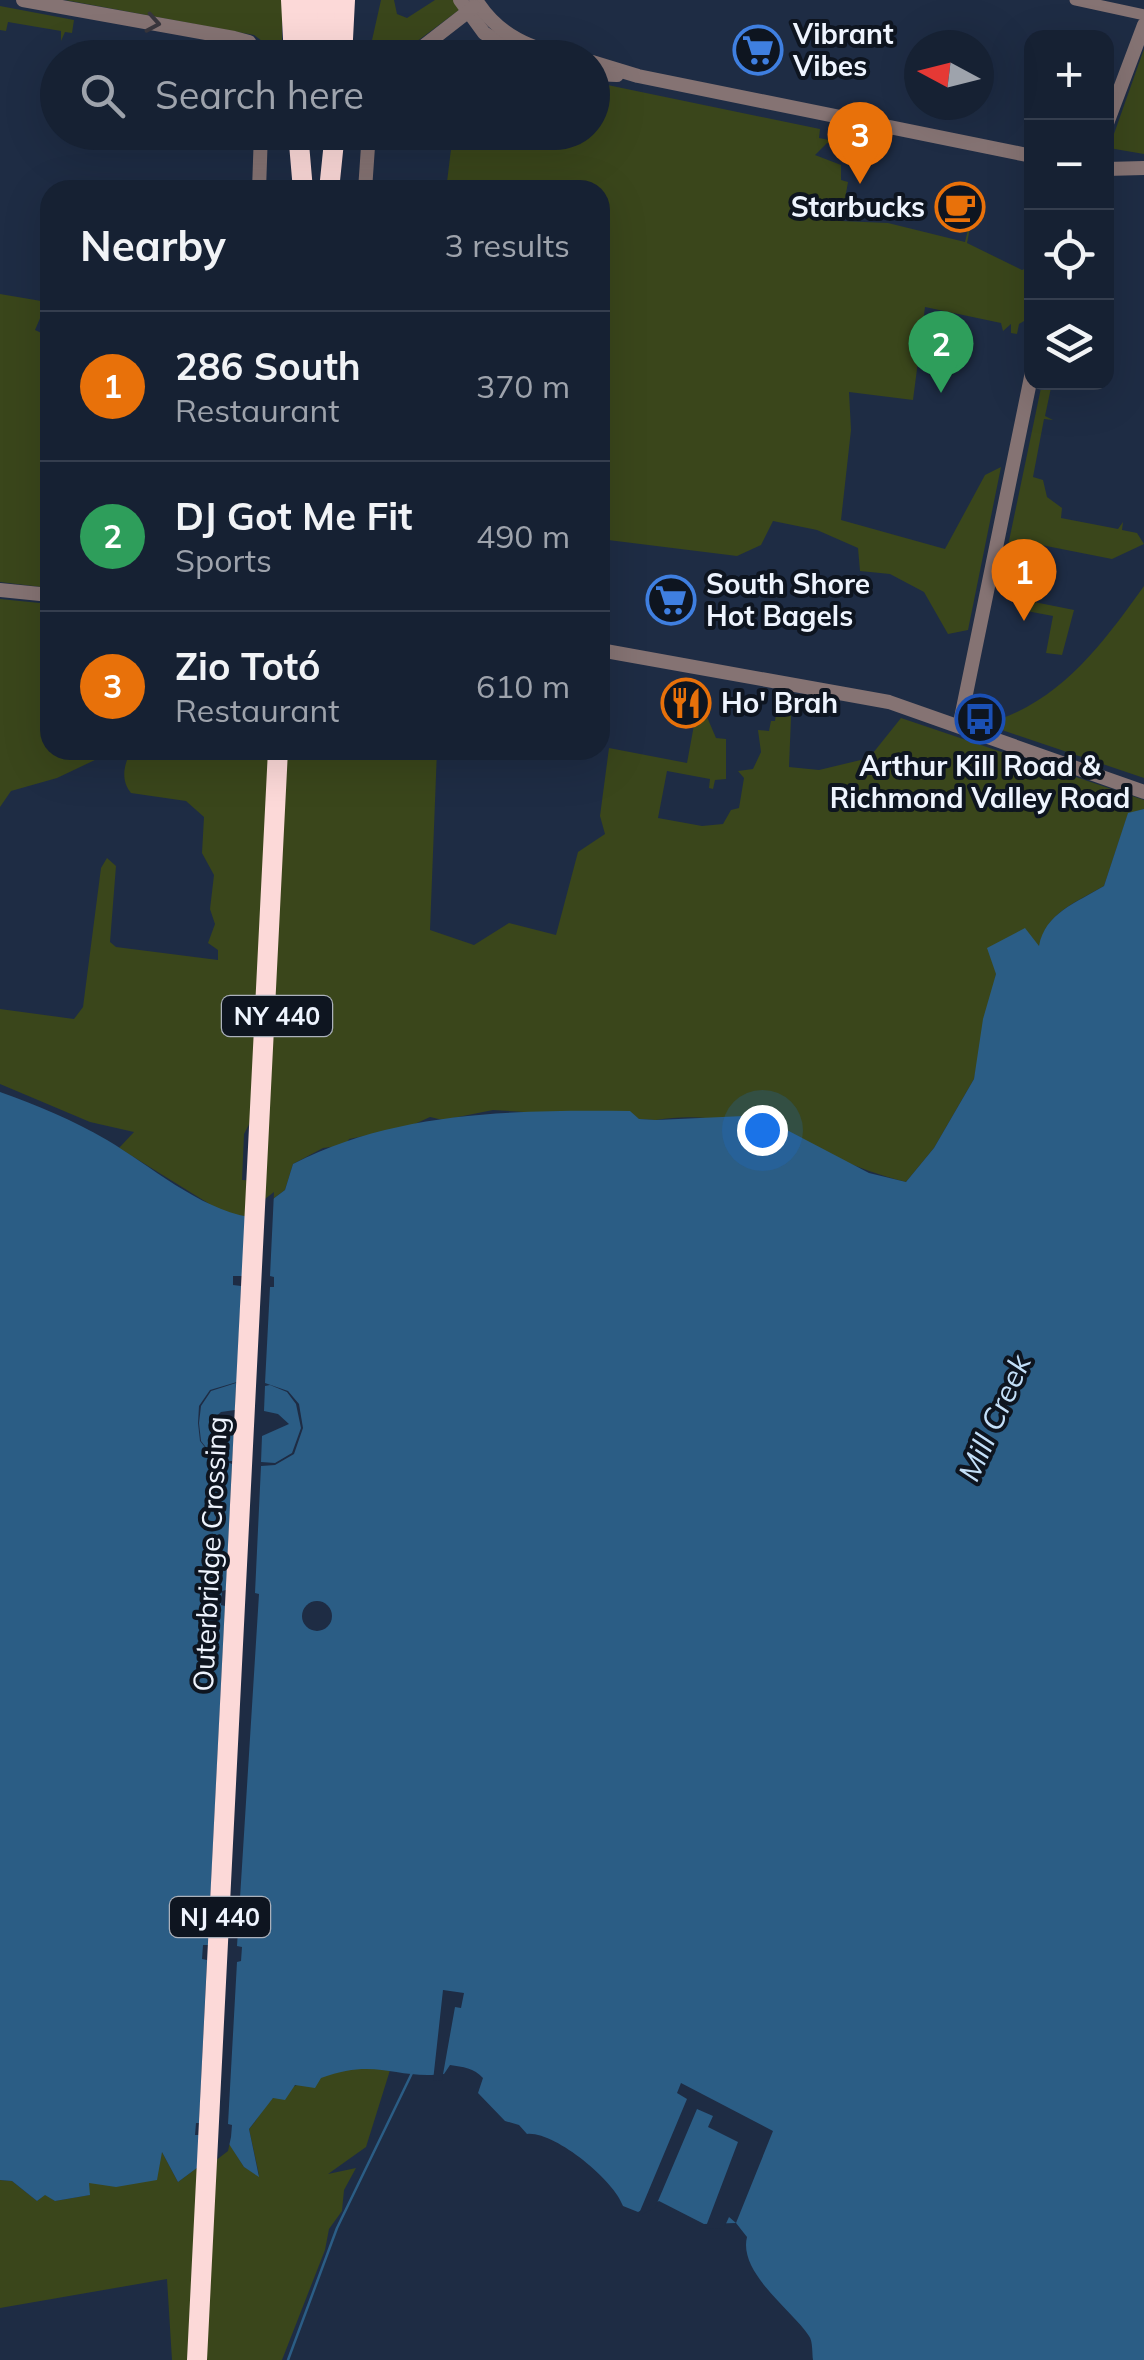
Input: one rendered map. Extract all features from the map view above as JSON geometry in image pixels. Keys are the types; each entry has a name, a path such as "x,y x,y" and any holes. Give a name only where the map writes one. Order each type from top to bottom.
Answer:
{"highway":[{"path":"291,0 293,40"},
{"path":"309,40 310,0"},
{"path":"326,40 328,0"},
{"path":"343,40 345,0"},
{"path":"300,150 303,180"},
{"path":"304,180 305,150"},
{"path":"319,180 321,150"},
{"path":"329,180 333,150"},
{"name":"Outerbridge Crossing","path":"210,2360 278,760"},
{"name":"Outerbridge Crossing","path":"197,2360 290,760"}],"street":[{"path":"23,0 242,40"},
{"path":"1076,0 1144,15"},
{"path":"429,40 471,4"},
{"path":"471,4 493,40"},
{"path":"471,4 510,36 521,40"},
{"path":"1108,120 1144,24"},
{"path":"610,67 1024,154"},
{"path":"610,75 638,76"},
{"path":"260,180 261,150"},
{"path":"366,180 368,150"},
{"path":"1114,170 1144,168"},
{"path":"960,723 1028,390"},
{"path":"0,590 40,594"},
{"path":"610,652 846,691 960,723 1144,792"}],"green space":[{"path":"65,0 282,0 282,40 261,40 254,35"},
{"path":"381,0 394,0 397,14 407,18 435,0 454,0 459,10 419,40 372,40"},
{"path":"0,6 74,20 72,33 65,32 61,40 61,31 8,22 6,31 0,30"},
{"path":"1144,49 1144,154 1114,149 1114,134"},
{"path":"610,86 820,129 819,138 850,144 848,154 847,147 827,143 815,155 841,165 841,180 848,182 841,221 888,223 965,242 977,193 967,243 1024,269 1024,321 1019,324 1017,334 1011,333 1011,324 1003,331 1001,323 925,307 913,400 849,392 851,430 841,520 945,549 985,475 1001,467 968,630 948,634 924,592 890,574 860,571 858,548 817,530 773,521 761,545 737,556 610,540 610,180 447,180 451,150 610,150"},
{"path":"0,294 40,301 35,330 40,332 40,587 0,582"},
{"path":"1041,390 1051,390 1045,416 1053,420 1044,419 1033,477 1043,480 1047,497 1062,508 1061,518 1118,529 1123,522 1122,530 1137,533 1144,544 1112,559 1016,540 1007,582 1013,587 1000,584"},
{"path":"1144,586 1144,778 999,729 1000,719 1045,696 1083,663"},
{"path":"1026,592 1029,601 1074,610 1062,655 1046,653 1053,616 1016,609"},
{"path":"0,599 40,603 40,760 95,760 57,778 11,791 0,807"},
{"path":"779,691 792,693 789,767 819,770 869,758 901,718 1144,800 1144,809 1128,814 1104,886 1055,917 1039,948 994,960 996,974 974,1079 934,1148 906,1182 784,1137 723,1120 493,1110 443,1120 430,1117 406,1128 323,1148 293,1164 285,1190 249,1217 224,1213 119,1148 134,1132 90,1122 0,1084 0,1009 74,1019 83,1007 101,868 107,858 116,866 110,942 116,947 218,960 218,950 208,943 215,924 210,909 214,875 202,853 204,817 186,801 131,793 125,783 127,760 437,760 430,930 474,945 509,923 556,935 578,852 605,834 600,816 610,748 687,763 694,725 685,721 698,723 701,703 716,738 726,739 726,779 715,780 713,789 709,788 710,779 667,771 658,818 702,826 723,824 731,810 739,808 744,778 738,771 753,769 761,752 758,730 769,731 771,721 775,721","holes":["254,1115 261,1181 242,1180 244,1134"]},
{"path":"361,2067 391,2067 366,2147 328,2174 356,2168 344,2190 342,2211 329,2229 325,2250 282,2360 172,2360 167,2279 0,2308 0,2180 12,2181 37,2201 45,2194 55,2201 89,2195 88,2183 107,2182 161,2150 178,2182 229,2143 244,2167 259,2175 249,2129 270,2101 303,2083"}],"water":[{"name":"Mill Creek","path":"1144,809 1144,2360 813,2360 810,2338 758,2278 746,2251 747,2237 736,2223 704,2224 659,2201 638,2212 623,2206 608,2183 582,2159 552,2140 527,2134 519,2125 505,2121 478,2093 483,2078 472,2070 450,2065 444,2074 357,2069 321,2078 315,2088 295,2085 285,2100 273,2098 249,2129 259,2177 244,2167 229,2144 178,2182 162,2152 157,2180 116,2187 89,2183 90,2195 55,2201 45,2195 37,2201 12,2181 0,2180 0,1092 107,1140 193,1196 249,1217 285,1190 293,1164 332,1146 414,1124 499,1113 630,1111 639,1119 656,1120 744,1116 785,1129 869,1173 906,1182 934,1148 974,1079 983,1019 996,974 987,948 1025,928 1039,946 1055,917 1104,886 1128,813"}],"pier":[{"path":"274,1192 270,1276 274,1277 274,1287 270,1287 265,1383 288,1391 299,1404 303,1428 294,1454 275,1465 261,1466 255,1593 259,1594 237,1946 242,1947 241,1961 237,1962 228,2124 232,2125 231,2137 228,2151 198,2174 199,2135 195,2135 199,2123 207,1960 202,1959 203,1945 208,1945 225,1606 221,1605 222,1591 226,1590 232,1464 212,1456 200,1441 198,1423 199,1406 210,1390 237,1382 241,1286 233,1285 233,1276 242,1276 248,1212","holes":["236,1383 235,1410 221,1412 211,1421 234,1435 232,1461 227,1461 212,1455 201,1441 199,1423 201,1406 211,1391","265,1386 287,1392 296,1404 301,1428 292,1453 275,1463 261,1462 262,1436 289,1424 278,1414 264,1411"]},
{"path":"317,1601 328,1605 332,1616 328,1627 317,1631 306,1627 302,1616 306,1605"},
{"path":"443,1990 464,1993 461,2008 455,2007 442,2080 433,2081"},
{"path":"681,2083 773,2131 736,2223 729,2217 724,2228 705,2229 738,2142 708,2127 713,2116 697,2109 655,2208 638,2216 687,2099 677,2093"}],"waterway":[{"path":"288,2360 337,2228 412,2073"}],"place":[{"name":"Vibrant Vibes","path":"758,50"},
{"name":"Zio Totó","path":"860,184"},
{"name":"Starbucks","path":"960,207"},
{"name":"DJ Got Me Fit","path":"941,393"},
{"name":"South Shore Hot Bagels","path":"671,600"},
{"name":"286 South","path":"1024,621"},
{"name":"Ho' Brah","path":"686,703"},
{"name":"Arthur Kill Road & Richmond Valley Road","path":"980,719"}]}
